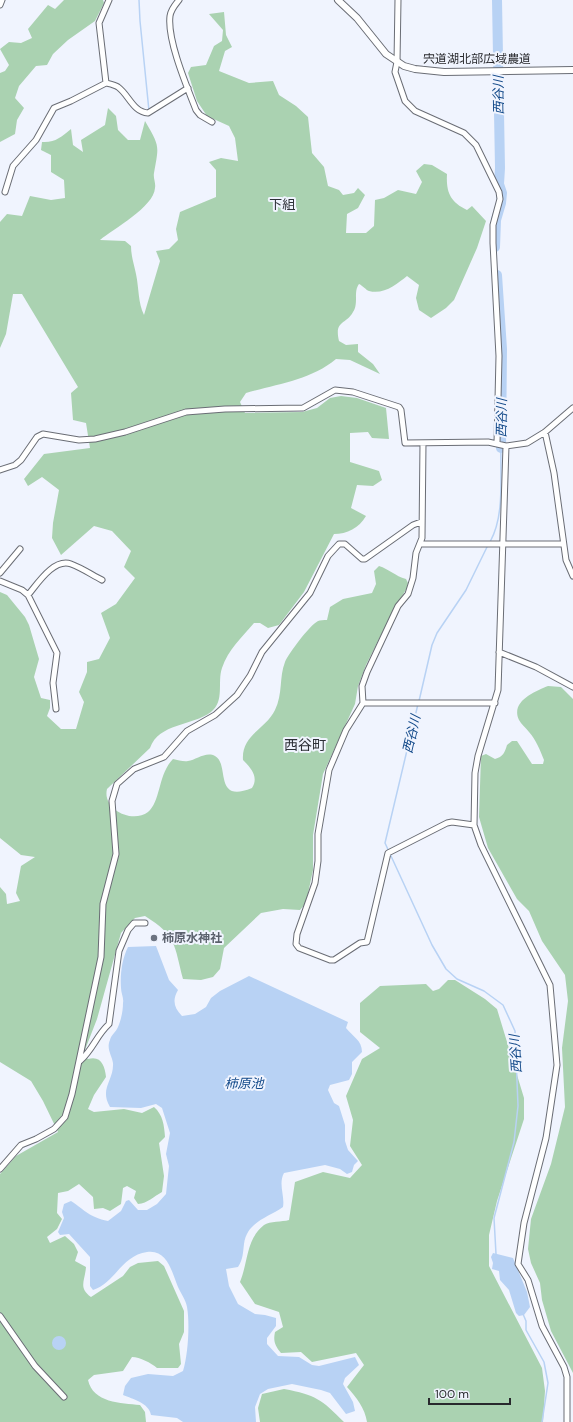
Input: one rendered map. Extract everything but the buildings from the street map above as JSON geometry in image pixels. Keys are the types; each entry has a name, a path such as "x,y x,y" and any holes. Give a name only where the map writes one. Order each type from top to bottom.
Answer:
{"street":[{"path":"0,5 2,0"},
{"path":"106,83 100,23 109,0"},
{"path":"179,0 171,12 170,34 196,110 200,115 212,122"},
{"name":"宍道湖北部広域農道","path":"338,0 353,13 386,54 397,62 414,69 428,72 573,70"},
{"path":"398,0 397,62 395,72 409,106 415,111 471,138 486,164 499,192 500,199 493,225 499,345 497,443"},
{"path":"5,192 13,166 36,140 54,108 106,83 118,87 134,106 144,113 148,113 188,88"},
{"path":"0,470 15,465 21,460 37,437 43,434 79,440 95,439 125,432 186,412 225,409 303,408 335,390 353,392 399,407 401,410 405,443 497,443 506,446 527,443 545,432 573,408"},
{"path":"545,432 554,473 566,560 573,576"},
{"path":"423,443 420,544 416,553 413,578 408,594 395,612 367,672 362,686 363,703 346,730 329,770 318,834 318,861 315,883 297,934 296,944 299,948 330,960 334,960 356,946 367,942 389,852 447,823 452,822 474,825"},
{"path":"506,446 499,652 495,703 478,756 475,773 474,825 481,845 550,985 552,997 557,1065 546,1138 524,1223 518,1264 528,1280 542,1326 564,1367 567,1377 567,1422"},
{"path":"0,1169 20,1144 36,1139 54,1129 64,1117 80,1061 95,977 101,957 103,904 116,854 112,801 117,784 134,769 164,757 187,731 215,716 237,695 250,676 262,652 310,593 328,556 339,544 345,544 362,559 365,559 413,525 421,522"},
{"path":"420,544 563,544"},
{"path":"0,573 20,549"},
{"path":"28,595 53,568 60,564 70,564 102,580"},
{"path":"0,581 22,590 28,595 57,653 53,683 56,709"},
{"path":"499,652 536,667 573,687"},
{"path":"363,703 495,703"},
{"path":"80,1061 91,1051 100,1034 109,1024 119,950 128,930 134,923 145,923"},
{"path":"0,1316 35,1366 64,1397"}],"green space":[{"path":"64,0 103,0 104,3 95,21 68,40 53,54 47,65 36,66 19,86 15,98 24,108 17,120 15,134 0,142 0,73 5,71 9,65 0,49 9,42 21,43 32,38 28,29 48,5 55,9"},
{"path":"224,12 226,35 232,47 225,51 219,71 249,83 273,81 279,95 296,106 308,117 312,153 324,167 328,186 339,190 343,195 354,193 358,188 365,195 358,208 347,214 346,233 366,233 374,226 375,200 384,198 398,190 416,194 422,182 416,171 424,164 432,165 447,174 448,191 453,200 467,210 472,206 486,221 477,248 454,300 446,308 431,318 419,310 416,298 419,285 407,276 390,288 375,292 369,291 359,284 356,290 355,309 339,326 339,341 346,345 358,344 358,352 373,364 380,374 350,360 336,359 305,377 246,393 240,402 245,413 302,412 317,408 330,398 341,396 357,398 386,408 389,439 372,438 368,432 350,433 350,462 379,471 382,480 373,486 357,485 351,508 366,516 360,524 352,530 334,534 304,592 279,625 268,628 260,623 254,623 228,655 222,668 219,697 215,708 203,717 168,729 154,740 150,748 107,789 109,803 120,812 127,815 141,815 148,812 155,801 168,765 173,759 186,761 205,755 215,756 219,760 222,767 224,781 227,787 232,791 240,792 252,788 255,780 251,769 243,760 243,751 250,738 271,717 275,710 279,698 285,662 300,640 318,621 327,620 330,607 343,599 372,593 376,584 374,571 379,566 406,579 408,583 407,588 393,611 366,665 358,686 355,704 323,774 313,835 313,870 306,903 300,910 283,909 261,913 224,948 220,969 213,977 201,980 183,979 173,942 169,936 145,916 135,918 121,933 97,1019 83,1055 88,1059 92,1058 102,1062 106,1077 94,1095 88,1109 94,1112 124,1109 142,1113 154,1107 159,1113 163,1124 165,1137 159,1143 164,1176 162,1192 148,1201 138,1204 134,1198 136,1191 127,1186 123,1188 121,1204 110,1211 103,1208 94,1209 93,1197 79,1184 68,1191 58,1193 57,1213 62,1219 57,1229 47,1237 50,1243 65,1236 74,1244 78,1252 75,1261 86,1267 83,1287 87,1294 91,1297 123,1276 130,1267 138,1263 158,1261 164,1266 184,1311 184,1332 179,1344 181,1364 178,1368 157,1368 152,1364 132,1357 123,1371 94,1375 88,1380 91,1388 102,1397 117,1402 140,1405 145,1412 146,1422 0,1422 0,1174 16,1156 58,1132 43,1101 31,1081 0,1062 0,887 6,894 7,904 20,901 16,893 21,866 35,857 21,855 0,838 0,592 7,595 25,617 29,625 39,659 34,677 41,698 50,700 50,708 47,716 61,729 76,729 84,702 79,692 87,672 87,662 99,659 110,638 101,613 116,604 135,578 124,567 131,551 112,531 94,526 61,555 52,538 59,490 42,477 28,486 24,479 44,454 90,448 86,423 73,420 71,393 78,387 22,294 13,294 6,334 0,348 0,222 7,214 22,216 30,196 51,200 65,198 64,180 51,172 51,155 41,150 42,142 51,142 61,137 71,129 73,145 83,152 81,140 105,125 108,108 116,116 118,130 128,140 140,140 145,121 156,141 157,146 154,175 155,186 153,195 141,210 100,240 125,241 131,246 144,315 160,261 156,251 169,249 178,240 176,229 180,212 216,197 216,170 209,162 221,158 238,161 235,138 229,126 207,116 197,101 188,73 191,67 206,65 214,46 222,41 223,30 209,14"},
{"path":"548,686 561,687 573,699 573,1373 551,1331 542,1300 540,1283 531,1263 528,1249 531,1219 551,1164 565,1107 562,1048 568,1001 565,975 542,941 529,911 517,899 488,848 479,817 481,756 486,754 495,759 498,758 503,754 507,745 512,741 517,741 532,764 543,764 544,760 538,745 520,722 517,713 521,702 531,694"},
{"path":"448,980 455,980 485,999 497,1009 524,1098 524,1119 497,1201 489,1235 489,1266 542,1368 545,1391 543,1422 367,1422 362,1407 347,1387 364,1365 356,1353 312,1362 301,1352 281,1353 274,1341 275,1332 283,1327 279,1312 255,1304 240,1282 248,1252 258,1231 264,1225 289,1220 295,1182 323,1172 350,1178 362,1165 350,1146 353,1120 346,1096 362,1059 380,1048 360,1032 360,1003 380,986 426,984 433,991 439,989"},
{"path":"284,1389 304,1393 317,1399 344,1422 260,1422 258,1408 262,1394"}],"water":[{"name":"柿原池","path":"156,946 169,980 178,990 175,997 175,1004 177,1010 182,1016 195,1014 206,1007 211,998 220,991 249,976 348,1022 346,1028 357,1039 362,1048 362,1052 352,1062 352,1074 349,1080 330,1085 328,1090 334,1103 339,1106 345,1125 345,1141 348,1150 358,1161 354,1165 352,1172 347,1174 340,1169 325,1165 284,1173 282,1177 283,1207 259,1221 249,1230 244,1244 240,1264 238,1267 226,1269 229,1286 238,1304 255,1314 276,1318 276,1326 267,1338 267,1344 278,1356 299,1357 312,1365 319,1366 355,1357 359,1365 345,1378 343,1384 353,1402 355,1411 346,1414 330,1393 292,1384 268,1389 260,1394 255,1407 256,1422 183,1422 177,1418 151,1415 150,1411 144,1404 123,1395 125,1386 131,1378 148,1374 173,1376 183,1371 186,1357 188,1331 186,1302 168,1263 160,1254 154,1252 138,1254 131,1258 107,1282 93,1290 90,1286 90,1257 69,1234 60,1235 58,1232 64,1218 62,1212 64,1204 71,1201 92,1216 108,1221 121,1211 126,1201 129,1200 138,1210 147,1210 157,1204 166,1194 169,1166 166,1154 170,1133 162,1108 156,1104 141,1108 110,1107 106,1095 106,1089 113,1069 109,1043 118,1027 123,1009 121,977 124,956 128,947"},
{"path":"493,1253 513,1258 527,1292 530,1307 524,1315 519,1316 516,1313 509,1290 500,1280 499,1271 492,1269 493,1263 491,1257"},
{"path":"56,1336 62,1336 66,1340 66,1346 62,1350 56,1350 52,1346 52,1340"}],"waterway":[{"path":"139,0 149,111"},
{"name":"西谷川","path":"495,247 496,220 502,193 499,184 497,0"},
{"name":"西谷川","path":"497,275 502,349 501,448"},
{"name":"西谷川","path":"490,542 495,531 500,508 501,448"},
{"name":"西谷川","path":"419,701 432,645 437,633 466,590 488,545"},
{"name":"西谷川","path":"418,704 385,843 432,945 446,969 457,979 484,991 503,1005 515,1031 518,1106 514,1142 494,1218 496,1254"},
{"name":"西谷川","path":"523,1314 526,1321 526,1330 544,1362 548,1383 542,1422"}],"place":[{"name":"柿原水神社","path":"154,938"}],"district":[{"name":"下組","path":"282,204"},
{"name":"西谷町","path":"305,745"}]}
